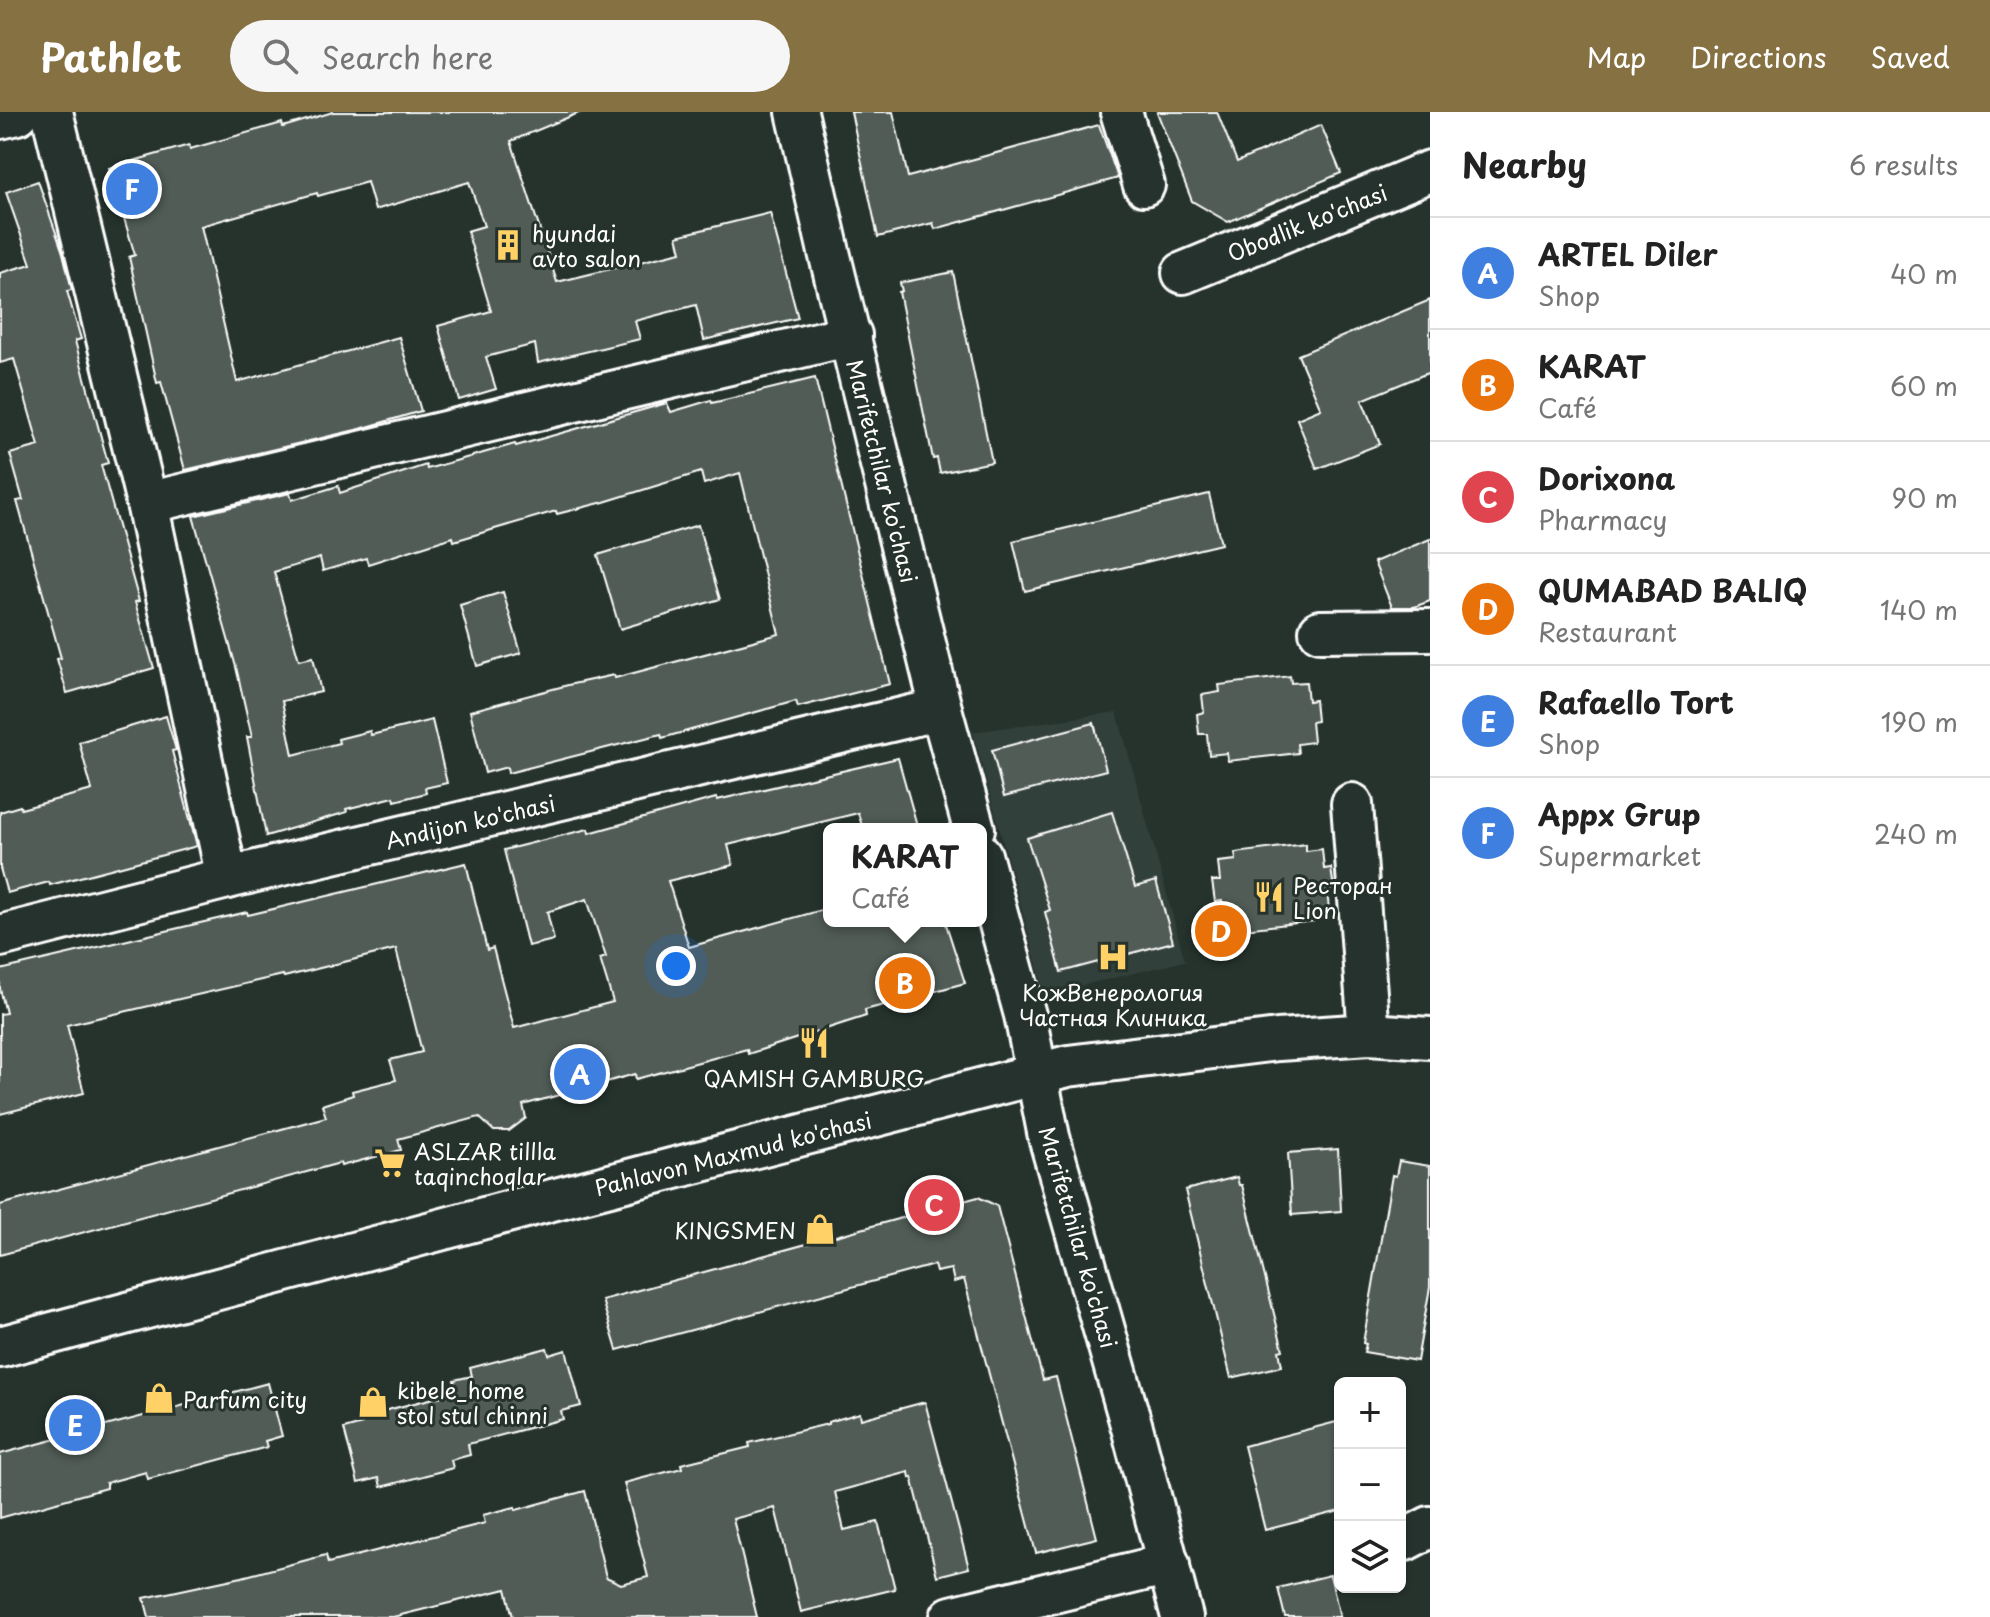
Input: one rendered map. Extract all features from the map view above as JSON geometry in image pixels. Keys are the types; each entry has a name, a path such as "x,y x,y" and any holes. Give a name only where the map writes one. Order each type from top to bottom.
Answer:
{"main road":[{"path":"0,116 17,112"}],"street":[{"path":"52,112 147,503 227,878"},
{"name":"Marifetchilar ko'chasi","path":"797,112 941,709 972,823"},
{"path":"1121,112 1144,185"},
{"name":"Obodlik ko'chasi","path":"1183,273 1430,171"},
{"path":"147,503 851,335"},
{"path":"1320,631 1430,630"},
{"name":"Andijon ko'chasi","path":"0,936 227,878 941,709"},
{"path":"1352,804 1362,975 1369,1034"},
{"name":"Marifetchilar ko'chasi","path":"987,877 1025,1015 1049,1137 1182,1617"},
{"name":"Pahlavon Maxmud ko'chasi","path":"0,1347 1068,1066 1170,1052 1369,1034 1430,1038"},
{"path":"951,1617 1169,1564"}],"shaded area":[{"path":"1117,712 1185,961 1045,994 973,732"}],"building":[{"path":"333,112 581,112 511,141 557,282 681,252 677,236 770,213 798,318 704,340 696,305 635,321 640,339 538,363 535,344 486,357 496,389 459,400 438,326 491,311 467,231 484,226 469,182 375,210 367,182 318,196 317,193 201,226 237,382 399,337 421,411 360,429 185,470 161,382 157,383 129,257 135,255 109,168 189,145 190,149"},
{"path":"851,112 893,112 908,177 1099,125 1118,178 935,229 933,223 878,237"},
{"path":"1157,112 1217,112 1237,162 1321,125 1341,173 1228,222 1192,201"},
{"path":"38,181 63,253 72,290 67,291 81,339 75,341 108,463 101,465 139,601 135,602 154,668 67,693 57,659 61,658 17,501 23,500 10,454 39,446 14,359 0,363 0,273 31,264 6,192"},
{"path":"953,272 992,462 940,473 937,458 933,459 899,292 902,291 900,283"},
{"path":"1430,300 1430,372 1362,400 1380,444 1317,469 1297,419 1321,409 1298,355"},
{"path":"815,378 890,684 798,707 796,701 662,738 661,734 508,773 507,767 485,773 470,711 568,685 614,675 615,678 779,634 740,473 704,484 701,472 604,502 557,514 556,511 454,541 453,537 368,564 366,558 323,571 320,558 274,572 299,660 313,657 321,692 282,701 293,755 339,743 338,739 370,731 371,735 432,720 447,783 425,788 426,793 346,809 347,812 266,836 247,737 252,737 236,667 193,516 290,493 292,500 338,486 340,493 426,465 427,469 667,403 671,412 711,400 712,403"},
{"path":"1209,494 1221,544 1025,591 1013,541"},
{"path":"698,525 720,599 620,629 598,555"},
{"path":"1430,539 1430,601 1414,607 1392,607 1374,562"},
{"path":"503,592 521,653 477,666 460,605"},
{"path":"1290,676 1291,683 1306,682 1308,701 1315,700 1317,721 1311,722 1313,742 1297,744 1298,753 1228,761 1227,753 1209,755 1207,734 1199,734 1197,714 1204,712 1202,695 1220,692 1219,685"},
{"path":"166,716 197,846 50,885 49,882 7,893 0,868 0,812 92,790 79,742"},
{"path":"1094,723 1106,770 1004,797 992,750"},
{"path":"898,758 916,823 861,823 858,813 728,845 733,865 668,881 689,947 823,910 823,927 947,927 965,983 865,1010 866,1016 748,1054 747,1049 636,1079 635,1074 523,1105 526,1118 509,1131 494,1131 479,1117 398,1139 401,1150 341,1166 340,1163 0,1255 0,1205 326,1117 322,1105 353,1095 352,1091 396,1080 390,1060 422,1052 396,949 67,1025 84,1093 0,1114 0,1014 6,1013 0,989 0,970 466,863 487,950 493,948 514,1028 613,1002 600,959 606,957 587,899 547,912 554,940 528,946 504,850 588,829 589,833"},
{"path":"1112,812 1135,887 1156,881 1173,942 1061,972 1045,912 1050,910 1027,838"},
{"path":"1306,844 1306,851 1322,849 1324,869 1331,868 1334,889 1327,890 1329,910 1313,912 1314,921 1244,929 1243,921 1225,923 1222,901 1215,902 1212,881 1220,881 1218,862 1236,860 1235,853"},
{"path":"1338,1149 1341,1211 1292,1215 1288,1153"},
{"path":"1399,1161 1430,1166 1430,1287 1417,1361 1364,1352 1366,1344 1363,1343 1392,1175 1396,1176"},
{"path":"1237,1177 1239,1185 1242,1185 1283,1350 1279,1351 1282,1366 1231,1378 1185,1190"},
{"path":"978,1197 997,1206 1043,1380 1056,1377 1097,1538 1036,1553 964,1279 954,1282 951,1269 936,1272 934,1265 617,1350 602,1300"},
{"path":"547,1348 549,1355 566,1350 581,1406 561,1411 563,1419 468,1444 470,1455 451,1460 453,1468 381,1487 379,1478 358,1483 344,1429 362,1424 360,1417 457,1392 454,1380 472,1376 470,1368"},
{"path":"268,1383 282,1436 265,1441 267,1447 148,1479 146,1472 106,1483 106,1488 0,1518 0,1454"},
{"path":"925,1402 969,1568 937,1576 909,1472 835,1492 844,1530 878,1522 895,1589 801,1612 775,1508 733,1519 757,1617 513,1617 506,1589 393,1617 149,1617 144,1598 326,1555 328,1563 485,1523 483,1515 515,1507 516,1510 585,1491 606,1577 621,1584 648,1577 624,1483 682,1468 681,1464 750,1447 749,1443 860,1413 861,1419"},
{"path":"1334,1423 1334,1513 1265,1530 1244,1446"},
{"path":"1330,1575 1340,1617 1285,1617 1278,1588"}],"place":[{"name":"Appx Grup","path":"132,189"},
{"name":"hyundai avto salon","path":"508,245"},
{"name":"Ресторан Lion","path":"1269,897"},
{"name":"QUMABAD BALIQ","path":"1221,931"},
{"name":"КожВенерология Частная Клиника","path":"1113,957"},
{"name":"KARAT","path":"905,983"},
{"name":"QAMISH GAMBURG","path":"814,1043"},
{"name":"ARTEL Diler","path":"580,1074"},
{"name":"ASLZAR tillla taqinchoqlar","path":"390,1163"},
{"name":"Dorixona","path":"934,1205"},
{"name":"KINGSMEN","path":"820,1229"},
{"name":"Parfum city","path":"159,1398"},
{"name":"kibele_home stol stul chinni","path":"373,1402"},
{"name":"Rafaello Tort","path":"75,1425"}]}
